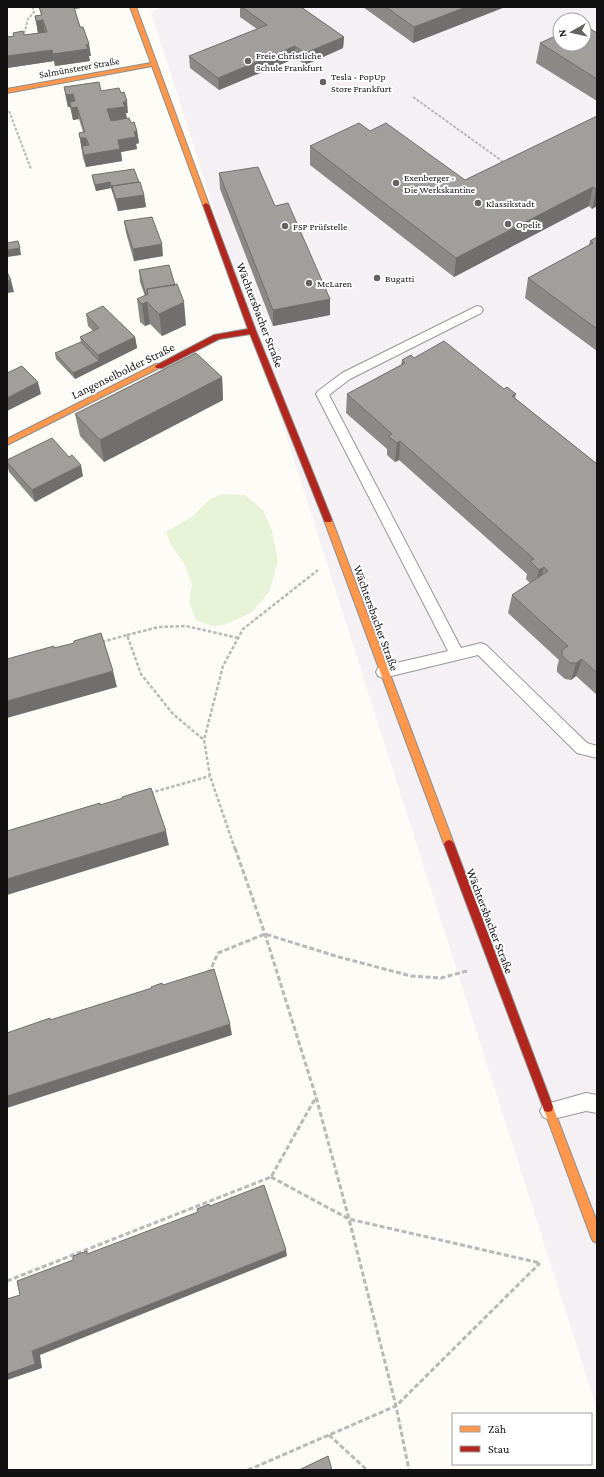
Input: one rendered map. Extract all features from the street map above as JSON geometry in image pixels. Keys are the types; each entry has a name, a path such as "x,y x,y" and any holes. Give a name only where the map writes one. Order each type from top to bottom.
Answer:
{"street":[{"name":"Wächtersbacher Straße","path":"133,7 252,331 344,565 383,672 597,1237"},
{"name":"Salmünsterer Straße","path":"7,91 155,64"},
{"name":"Langenselbolder Straße","path":"7,442 217,337 252,331"}],"lane":[{"path":"457,655 322,394 346,376 477,310"},
{"path":"383,672 481,649 582,748 597,752"},
{"path":"549,1111 586,1102 597,1104"}],"path":[{"path":"22,41 28,19 34,12 32,7"},
{"path":"412,97 506,164"},
{"path":"7,105 31,169"},
{"path":"344,565 320,569 243,629 223,666 204,740 210,776 265,934 316,1097 349,1219 396,1406 409,1470"},
{"path":"97,644 127,635 159,628 186,626 238,638"},
{"path":"127,635 141,674 173,714 204,740"},
{"path":"142,795 210,776"},
{"path":"202,973 210,971 218,953 265,934 339,957 411,976 441,978 494,963"},
{"path":"7,1281 271,1177 316,1097"},
{"path":"248,1470 396,1406 540,1263 349,1219 271,1177"},
{"path":"329,1435 367,1470"}],"shaded area":[{"path":"163,7 597,7 597,1409 151,12"}],"green space":[{"path":"222,494 245,495 263,510 272,531 278,561 269,592 251,613 224,625 211,626 196,620 189,602 192,585 184,563 171,545 166,532 193,516 210,499"}],"building":[{"path":"39,7 74,7 80,27 83,27 89,44 86,45 88,49 53,54 52,50 7,56 7,37 14,36 13,33 23,31 24,35 47,32 43,20 36,21 35,16 42,15"},
{"path":"242,7 301,7 344,37 305,53 295,46 218,78 189,56 267,25"},
{"path":"386,7 466,7 414,27"},
{"path":"592,30 597,33 597,79 554,52 592,52"},
{"path":"552,38 552,51 540,43"},
{"path":"99,82 101,91 119,88 121,93 124,92 127,101 123,102 125,107 107,109 111,121 129,118 131,123 134,122 137,131 134,132 136,137 118,140 120,149 84,155 82,146 89,145 86,138 80,138 79,133 85,132 77,107 71,108 70,102 75,101 73,94 66,95 64,87"},
{"name":"Klassikstadt","path":"597,116 597,189 593,187 456,258 310,146 359,123 370,131 386,123 465,180"},
{"path":"258,167 275,206 288,203 330,299 273,310 219,173"},
{"path":"134,169 139,182 112,186 113,192 110,182 95,185 92,175"},
{"path":"140,182 144,195 116,199 112,186"},
{"path":"152,217 162,244 133,249 124,221"},
{"path":"597,237 597,329 528,278 593,243 590,241"},
{"path":"18,241 20,248 7,250 7,243"},
{"path":"169,265 175,285 147,289 146,295 139,270"},
{"path":"7,272 11,280 7,281"},
{"path":"177,284 184,302 159,314 147,302 142,304 137,299 148,294 147,289"},
{"path":"103,306 135,337 98,355 80,337 99,328 86,314"},
{"path":"444,341 504,389 507,387 516,394 512,396 597,464 597,673 582,659 576,663 570,663 562,656 562,650 568,646 512,595 548,571 544,567 539,570 530,561 534,559 400,441 397,443 388,436 392,434 347,394 405,363 402,360 411,355 414,358"},
{"path":"81,342 99,361 73,373 55,353"},
{"path":"196,353 222,377 100,440 75,414"},
{"path":"22,366 38,382 7,398 7,373"},
{"path":"52,438 69,457 72,455 81,465 32,490 7,462 7,460"},
{"path":"101,633 113,671 7,701 7,659 54,646 54,648 74,643 74,641"},
{"path":"151,788 166,831 7,879 7,831 100,803 100,805"},
{"path":"214,969 230,1024 7,1096 7,1033 50,1018 50,1020 152,988 151,987 162,983 163,985"},
{"path":"264,1185 286,1250 32,1351 35,1364 7,1374 7,1299 20,1295 17,1281 73,1260 73,1256 87,1251 87,1254 198,1212 197,1209 209,1204 210,1206"},
{"path":"328,1456 332,1470 299,1470"}],"traffic: slow":[{"path":"133,7 206,205"},
{"path":"7,91 155,64"},
{"path":"7,442 159,366"},
{"path":"328,520 449,844"},
{"path":"548,1107 597,1237"}],"traffic: jam":[{"path":"206,205 252,331 328,520"},
{"path":"159,366 217,337 252,331"},
{"path":"449,844 548,1107"}],"place":[{"name":"Freie Christliche Schule Frankfurt","path":"248,61"},
{"name":"Tesla - PopUp Store Frankfurt","path":"323,82"},
{"name":"Exenberger - Die Werkskantine","path":"396,183"},
{"name":"Klassikstadt","path":"478,203"},
{"name":"Opelit","path":"508,224"},
{"name":"FSP Prüfstelle","path":"285,226"},
{"name":"Bugatti","path":"377,278"},
{"name":"McLaren","path":"309,283"}]}
